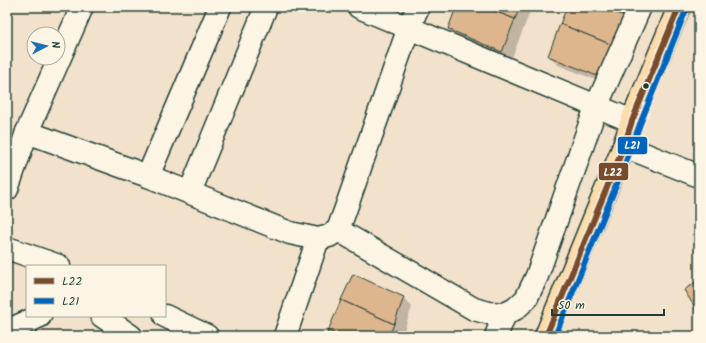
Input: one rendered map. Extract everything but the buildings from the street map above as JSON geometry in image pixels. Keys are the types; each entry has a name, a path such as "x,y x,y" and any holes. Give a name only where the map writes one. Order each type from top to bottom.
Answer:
{"highway":[{"path":"546,336 679,7"}],"street":[{"path":"7,189 27,132 82,7"},
{"path":"148,176 220,7"},
{"path":"190,192 266,7"},
{"path":"359,7 632,122"},
{"path":"27,132 190,192 290,233 318,239 329,236 338,230 409,27 418,7"},
{"path":"338,230 474,309 489,313 505,314 515,309 526,299 537,276 596,107 640,7"},
{"path":"624,146 699,176"},
{"path":"285,336 318,239"},
{"path":"7,248 56,265"},
{"path":"496,336 505,314"},
{"path":"166,316 207,336"},
{"path":"7,331 38,317"},
{"path":"103,317 130,336"}],"transit line":[{"name":"L22","path":"546,336 679,7"},
{"name":"L21","path":"555,336 686,10"}]}
